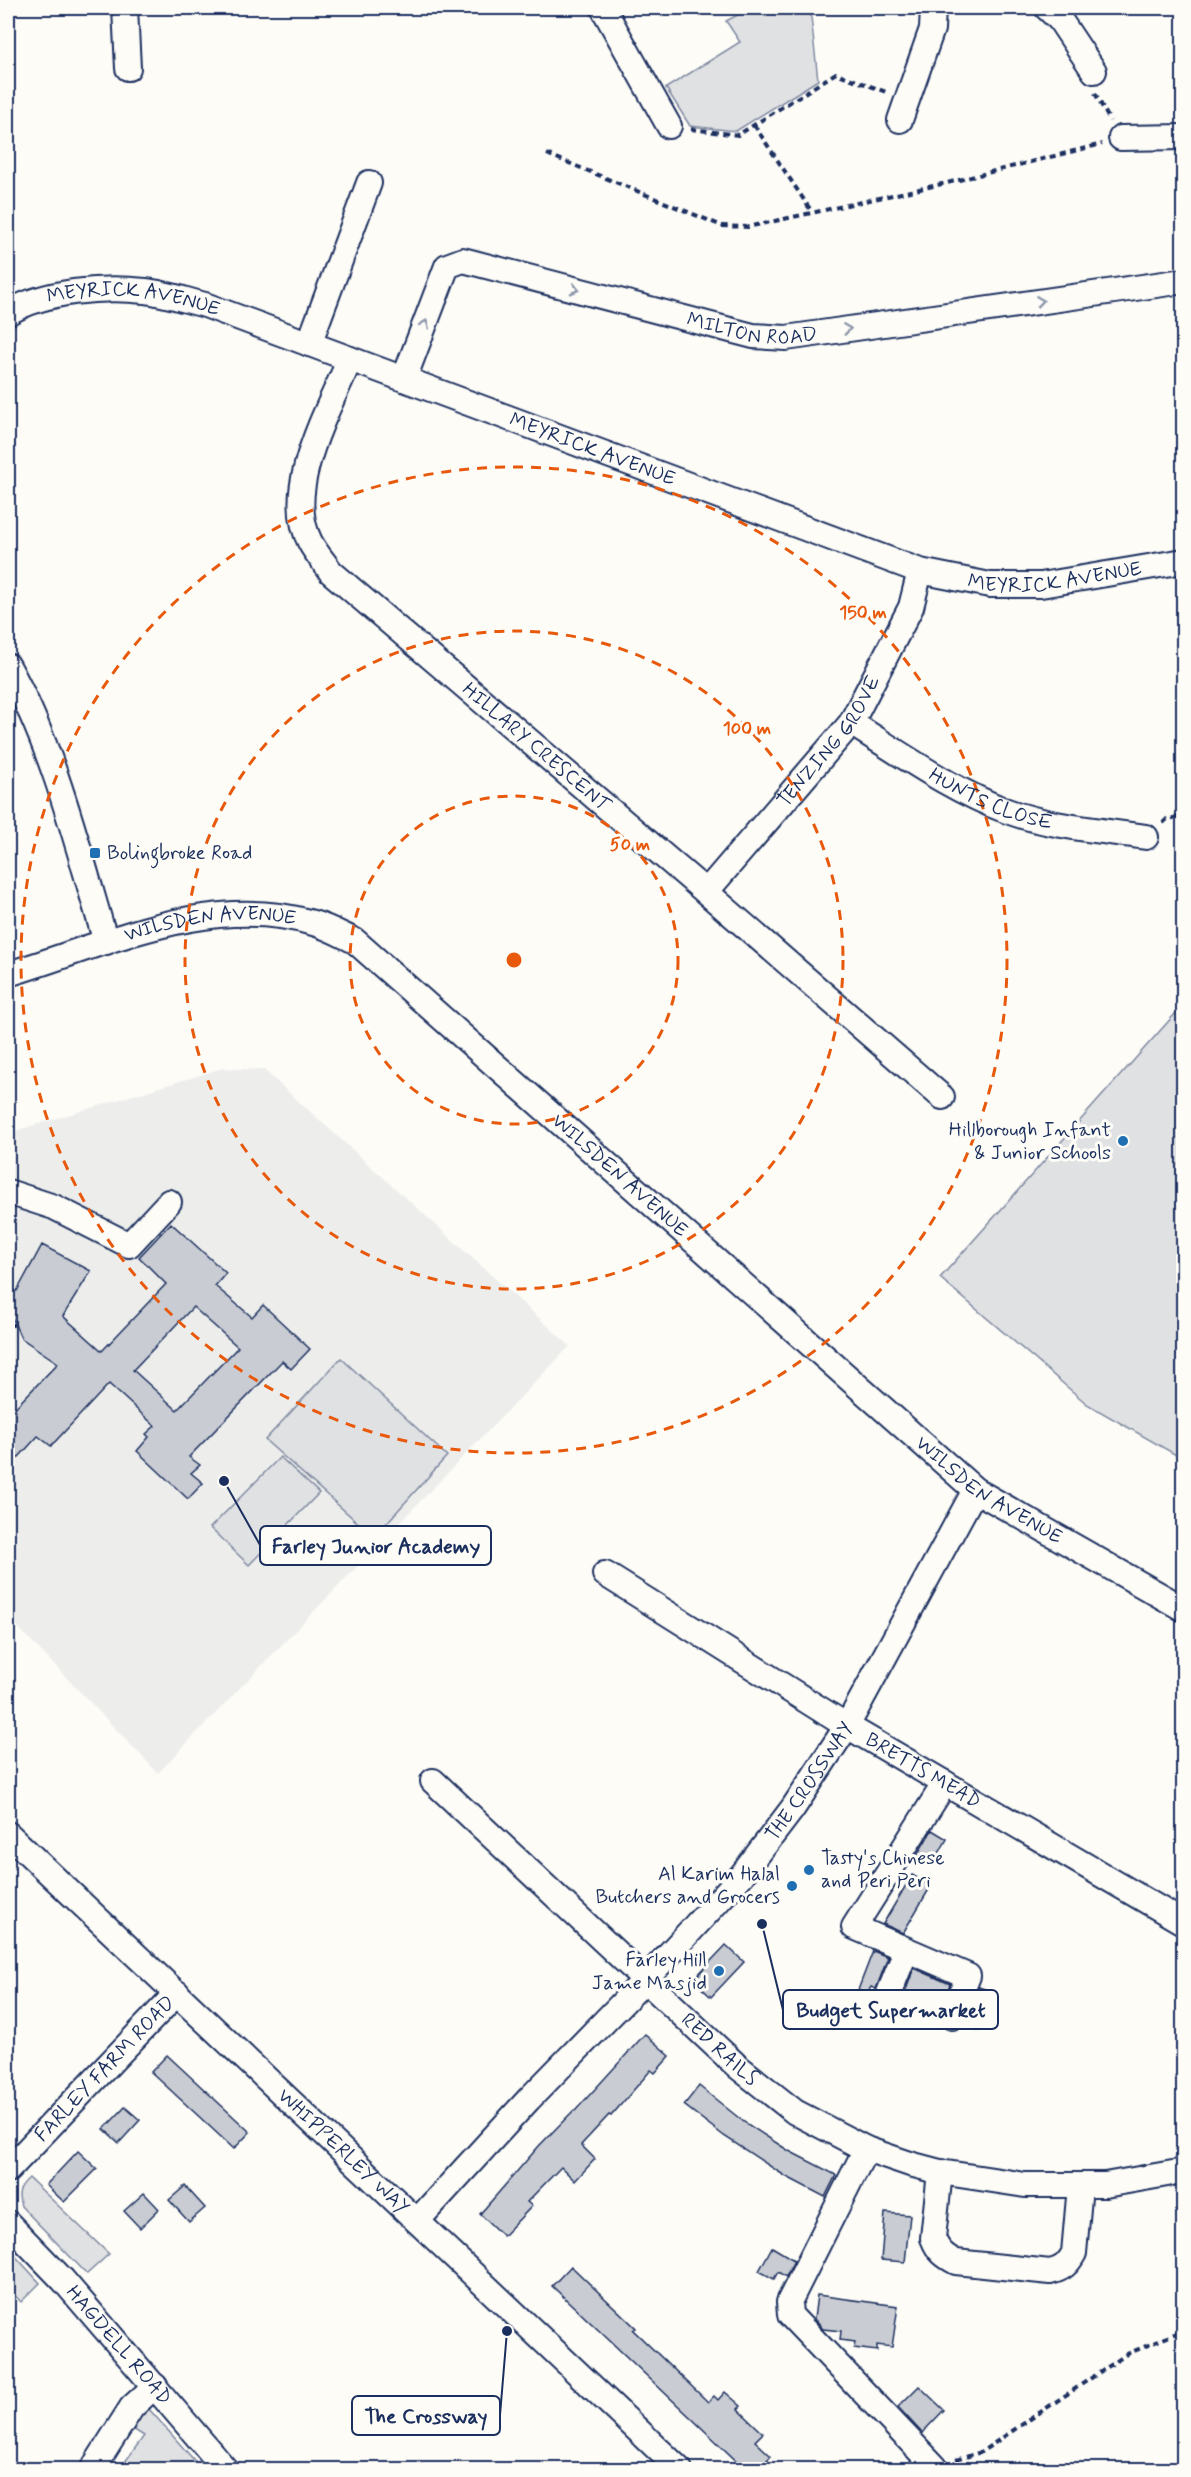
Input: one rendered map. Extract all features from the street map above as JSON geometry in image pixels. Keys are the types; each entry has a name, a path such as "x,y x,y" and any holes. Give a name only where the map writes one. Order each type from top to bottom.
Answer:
{"street":[{"path":"125,8 128,68"},
{"path":"603,8 669,126"},
{"path":"904,110 933,29 933,8"},
{"path":"1047,8 1060,20 1094,71"},
{"path":"1121,138 1184,137"},
{"path":"309,344 369,183"},
{"name":"MILTON ROAD","path":"404,379 447,266 463,260 753,336 786,338 1184,281"},
{"name":"MEYRICK AVENUE","path":"8,313 51,297 95,290 146,291 205,305 920,571 990,585 1041,585 1184,561"},
{"name":"HILLARY CRESCENT","path":"350,359 304,468 301,498 303,523 309,541 331,572 942,1097"},
{"name":"TENZING GROVE","path":"706,892 851,723 911,607 920,571"},
{"path":"8,666 26,698 54,771 106,942"},
{"name":"HUNTS CLOSE","path":"851,723 946,782 1007,811 1053,823 1146,837"},
{"name":"WILSDEN AVENUE","path":"8,974 161,925 223,913 267,914 314,923 355,941 975,1490 1184,1609"},
{"path":"8,1192 54,1207 129,1245 169,1202"},
{"name":"THE CROSSWAY","path":"417,2221 529,2098 645,1980 742,1875 793,1808 847,1726 975,1490"},
{"name":"BRETTS MEAD","path":"604,1574 847,1726 1184,1923"},
{"name":"RED RAILS","path":"433,1781 737,2066 795,2112 866,2149 940,2172 1025,2184 1080,2186 1105,2184 1184,2171"},
{"path":"945,1783 854,1927 906,1952 968,1976 952,2017"},
{"name":"WHIPPERLEY WAY","path":"8,1834 680,2469"},
{"path":"889,1993 906,1952"},
{"name":"FARLEY FARM ROAD","path":"8,2170 177,1993"},
{"path":"866,2149 789,2302 790,2315 934,2467"},
{"path":"940,2172 933,2238 937,2248 945,2256 956,2262 1050,2272 1061,2269 1074,2253 1080,2186"},
{"name":"HAGDELL ROAD","path":"8,2223 63,2280 226,2469"},
{"path":"92,2469 132,2407 154,2386"}],"path":[{"path":"548,154 722,226 748,227 951,182 1121,138 1095,95 1094,71"},
{"path":"669,126 738,135 836,73 904,110"},
{"path":"754,125 812,212"},
{"path":"8,1325 15,1325"},
{"path":"934,2467 981,2452 1127,2354 1184,2331"}],"shaded area":[{"path":"751,8 810,8 818,80 736,131 690,126 666,88 740,42 726,21"},
{"name":"Hillborough Infant & Junior Schools","path":"1183,1005 1183,1459 1087,1404 940,1278"},
{"path":"223,1068 264,1070 570,1346 158,1773 8,1617 8,1133"},
{"path":"341,1358 447,1456 374,1537 265,1440"},
{"path":"280,1457 319,1493 249,1565 210,1528"},
{"path":"29,2178 109,2254 87,2274 21,2206 20,2190"},
{"path":"8,2248 40,2283 21,2302 8,2288"},
{"path":"149,2409 202,2469 119,2470 144,2436 128,2426 140,2412"}],"building":[{"path":"171,1223 226,1273 215,1286 252,1317 263,1305 310,1349 291,1369 282,1361 189,1457 200,1465 191,1473 203,1483 188,1499 137,1451 149,1437 146,1434 155,1426 109,1384 51,1446 38,1436 8,1469 8,1415 58,1363 21,1338 12,1318 8,1316 8,1289 17,1291 42,1245 91,1271 63,1316 102,1351 166,1284 139,1257","holes":["193,1307 238,1347 177,1410 133,1370"]},
{"path":"932,1830 947,1839 933,1864 917,1855"},
{"path":"912,1875 931,1886 903,1933 883,1924"},
{"name":"Farley Hill Jame Masjid","path":"726,1945 744,1962 711,1997 693,1980"},
{"path":"873,1951 888,1957 876,1989 871,1987 867,1994 858,1990"},
{"path":"914,1968 950,1984 938,2015 902,2001"},
{"path":"979,1987 993,1992 979,2030 963,2025"},
{"path":"645,2034 670,2056 655,2073 651,2070 611,2116 609,2115 581,2145 595,2159 575,2181 561,2167 527,2202 532,2206 503,2236 480,2214 539,2146 575,2111"},
{"path":"167,2055 250,2132 234,2149 151,2072"},
{"path":"699,2086 744,2122 789,2151 836,2175 825,2197 785,2176 724,2136 684,2105"},
{"path":"125,2107 140,2120 119,2143 104,2129"},
{"path":"78,2151 97,2169 64,2202 46,2185"},
{"path":"185,2186 205,2208 189,2222 169,2200"},
{"path":"144,2193 159,2209 140,2228 124,2211"},
{"path":"885,2213 910,2215 905,2262 881,2260"},
{"path":"772,2247 794,2260 786,2277 778,2272 774,2279 759,2271"},
{"path":"571,2266 708,2402 714,2396 718,2400 725,2392 741,2406 738,2409 763,2433 755,2441 771,2456 767,2460 777,2469 745,2469 552,2286"},
{"path":"817,2295 898,2306 892,2347 877,2345 877,2351 854,2348 855,2342 840,2340 841,2331 823,2329 814,2319"},
{"path":"919,2386 944,2410 922,2433 898,2407"}],"place":[{"name":"Bolingbroke Road","path":"95,853"},
{"name":"Hillborough Infant & Junior Schools","path":"1123,1141"},
{"name":"Farley Junior Academy","path":"224,1481"},
{"name":"Tasty's Chinese and Peri Peri","path":"809,1870"},
{"name":"Al Karim Halal Butchers and Grocers","path":"792,1886"},
{"name":"Budget Supermarket","path":"762,1924"},
{"name":"Farley Hill Jame Masjid","path":"719,1971"},
{"name":"The Crossway","path":"507,2331"}]}
